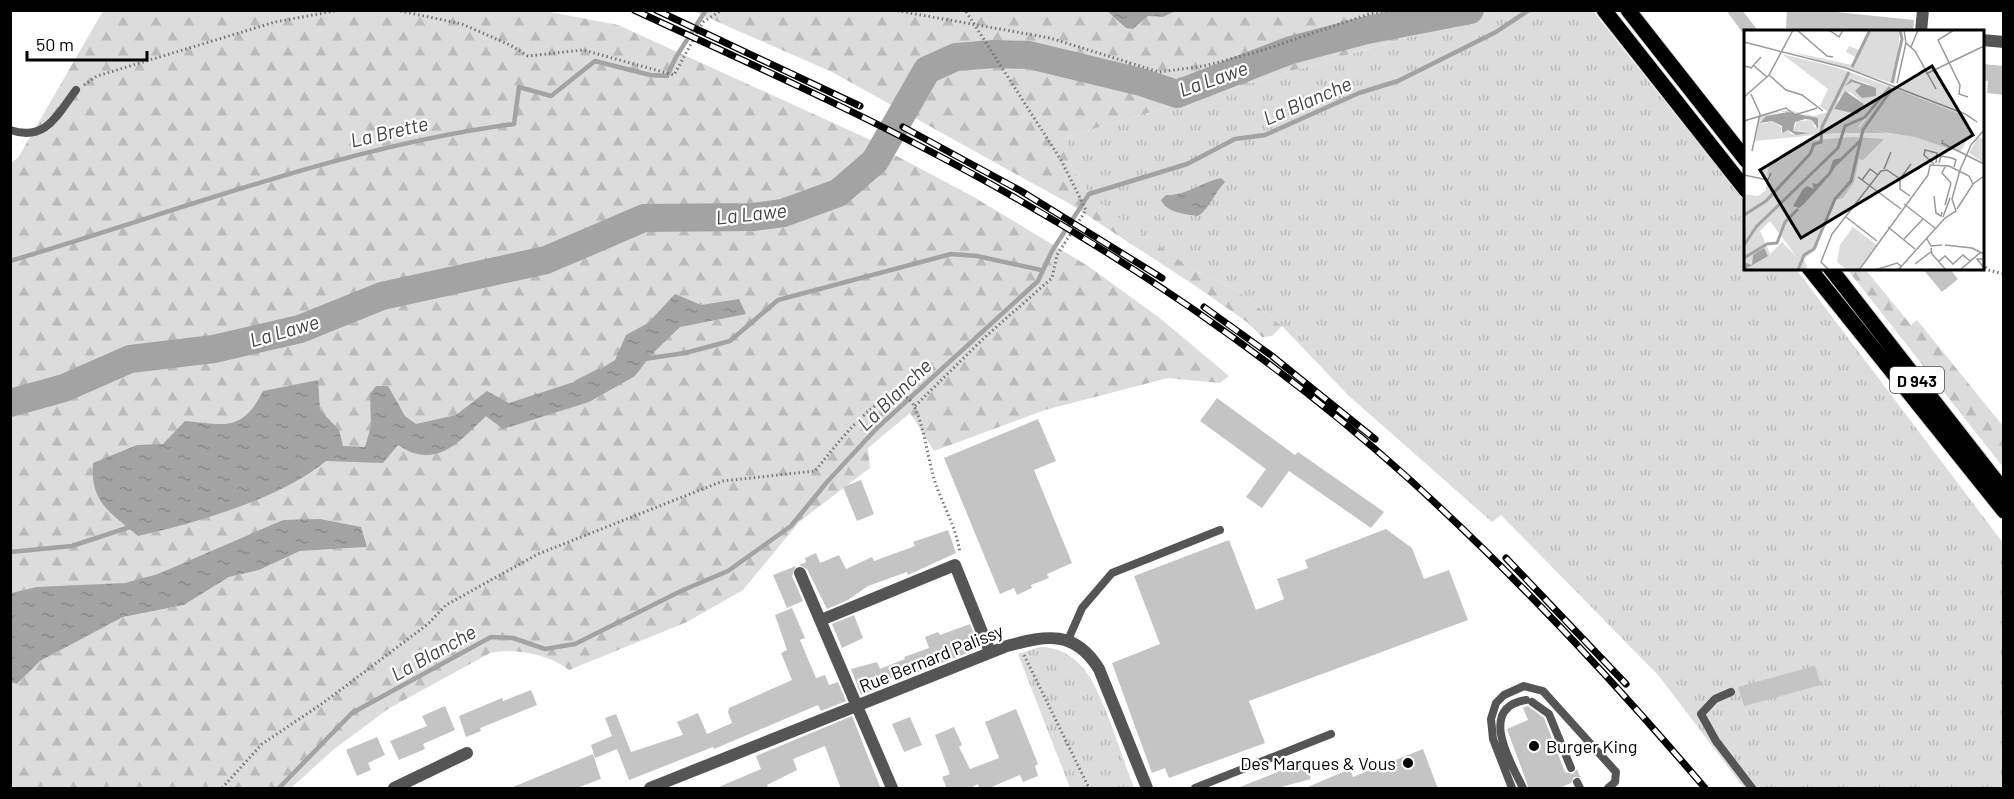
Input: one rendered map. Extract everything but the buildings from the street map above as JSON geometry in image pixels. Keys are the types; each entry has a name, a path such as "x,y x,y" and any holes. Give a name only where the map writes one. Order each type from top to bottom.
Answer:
{"main road":[{"path":"1604,10 1744,187"},
{"path":"1628,10 1744,157"},
{"name":"D 943","path":"1811,270 2004,511"},
{"name":"D 943","path":"1832,270 2004,490"}],"street":[{"path":"1921,30 1923,10"},
{"path":"1984,40 2004,42"},
{"path":"821,620 955,566 990,652"},
{"path":"800,573 892,789"},
{"name":"Rue Bernard Palissy","path":"650,789 859,707 990,652 1035,638 1068,640"},
{"path":"1068,640 1091,656 1099,669 1147,789"},
{"path":"397,788 467,753"}],"lane":[{"path":"10,130 24,135 39,132 49,124 76,90"},
{"path":"1068,640 1082,608 1112,573 1220,530"},
{"path":"1512,789 1493,739 1491,719 1496,704 1504,695 1524,686 1543,691 1616,772 1615,782 1608,789"},
{"path":"1731,692 1715,699 1701,714 1716,741 1752,789"},
{"path":"1522,789 1501,740 1499,727 1501,717 1508,708 1529,701 1549,714 1571,768"},
{"path":"1195,789 1331,734"}],"path":[{"path":"76,90 97,76 275,22 340,10"},
{"path":"396,10 462,24 510,45 528,56 584,50 674,75 703,22 722,10"},
{"path":"756,10 785,10"},
{"path":"893,10 1050,38 1159,72 1204,66 1260,51 1369,14 1392,10"},
{"path":"914,405 985,337 1052,278 1057,255 1086,210 1083,199 965,10"},
{"path":"1984,265 1988,270 2004,274"},
{"path":"222,789 262,744 428,624 446,605 538,554 723,481 815,471 873,405 896,395 905,396 914,405 934,478 958,541 960,556 955,566"},
{"path":"1007,646 1025,656 1035,672 1089,789"}],"green space":[{"path":"1107,10 1126,28 1148,16 1163,17 1176,11 1498,11 1069,136 1065,154 1082,185 1107,209 1192,269 1236,290 1282,326 1272,336 1262,337 1247,322 1194,285 1070,204 832,72 693,11"},
{"path":"103,11 545,11 618,25 875,142 889,152 972,196 1088,266 1161,319 1229,376 1220,383 1168,378 1045,410 934,451 910,413 868,448 870,468 800,521 743,590 687,622 569,670 542,656 510,651 490,653 388,709 333,750 291,788 11,788 11,682 17,684 40,661 123,617 184,605 229,577 259,570 300,551 367,547 283,520 184,566 143,579 110,585 39,588 11,593 10,163 18,158"},
{"path":"1498,11 1593,11 1744,201 1744,270 1797,270 2003,543 2003,787 1744,788 1659,676 1501,515 1492,522 1348,395 1282,326 1236,290 1192,269 1106,209 1082,185 1065,154 1069,136"},
{"path":"1848,270 1866,270 1911,325 1917,320 2003,426 2003,467"},
{"path":"1040,647 1052,648 1070,656 1080,664 1091,679 1105,708 1134,788 1070,788 1018,654"}],"water":[{"path":"1107,11 1176,11 1163,17 1148,16 1133,29 1126,28"},
{"path":"1221,178 1225,182 1198,216 1167,208 1161,200 1166,195 1187,191"},
{"path":"675,294 701,305 739,299 746,314 680,327 651,355 635,376 589,402 503,429 486,416 457,443 436,454 424,455 398,445 383,463 326,461 286,487 262,498 210,517 138,536 111,513 95,488 93,463 137,445 163,444 185,421 222,424 240,420 248,414 263,391 318,380 320,410 339,430 343,446 365,447 371,426 370,394 376,386 388,386 405,416 416,424 456,415 487,391 509,403 586,378 615,360 626,335 648,323"},
{"path":"320,519 361,527 367,547 300,551 259,570 229,577 184,605 123,617 40,661 17,684 11,682 11,593 37,587 125,583 158,574 283,520"}],"waterway":[{"name":"La Brette","path":"10,261 322,165 449,134 514,124 519,87 551,96 595,61 650,75 667,76 676,57 706,10"},
{"name":"La Lawe","path":"10,403 64,388 130,359 214,349 300,329 382,296 546,260 644,218 753,217 783,213 838,193 875,161 927,70 956,57 994,54 1029,55 1141,82 1177,94 1291,50 1367,30 1470,10"},
{"name":"La Blanche","path":"279,788 352,713 491,637 513,638 545,649 575,644 681,591 728,571 791,526 827,482 876,429 1038,281 1052,251 1089,194 1187,164 1235,139 1265,135 1359,93 1398,81 1496,32 1529,10"},
{"path":"644,359 685,353 730,341 778,300 951,254 977,256 1041,270"},
{"path":"577,382 599,371"},
{"path":"10,552 72,546 133,526"}],"railway":[{"path":"634,10 844,108 967,171 1026,204 1140,274 1251,351 1357,434 1447,514 1598,667 1705,788"},
{"path":"656,10 860,106"},
{"path":"903,127 1021,191 1162,278"},
{"path":"1204,307 1272,356 1375,439"},
{"path":"1506,558 1626,684"}],"place":[{"name":"Burger King","path":"1534,746"},
{"name":"Des Marques & Vous","path":"1408,763"}]}
